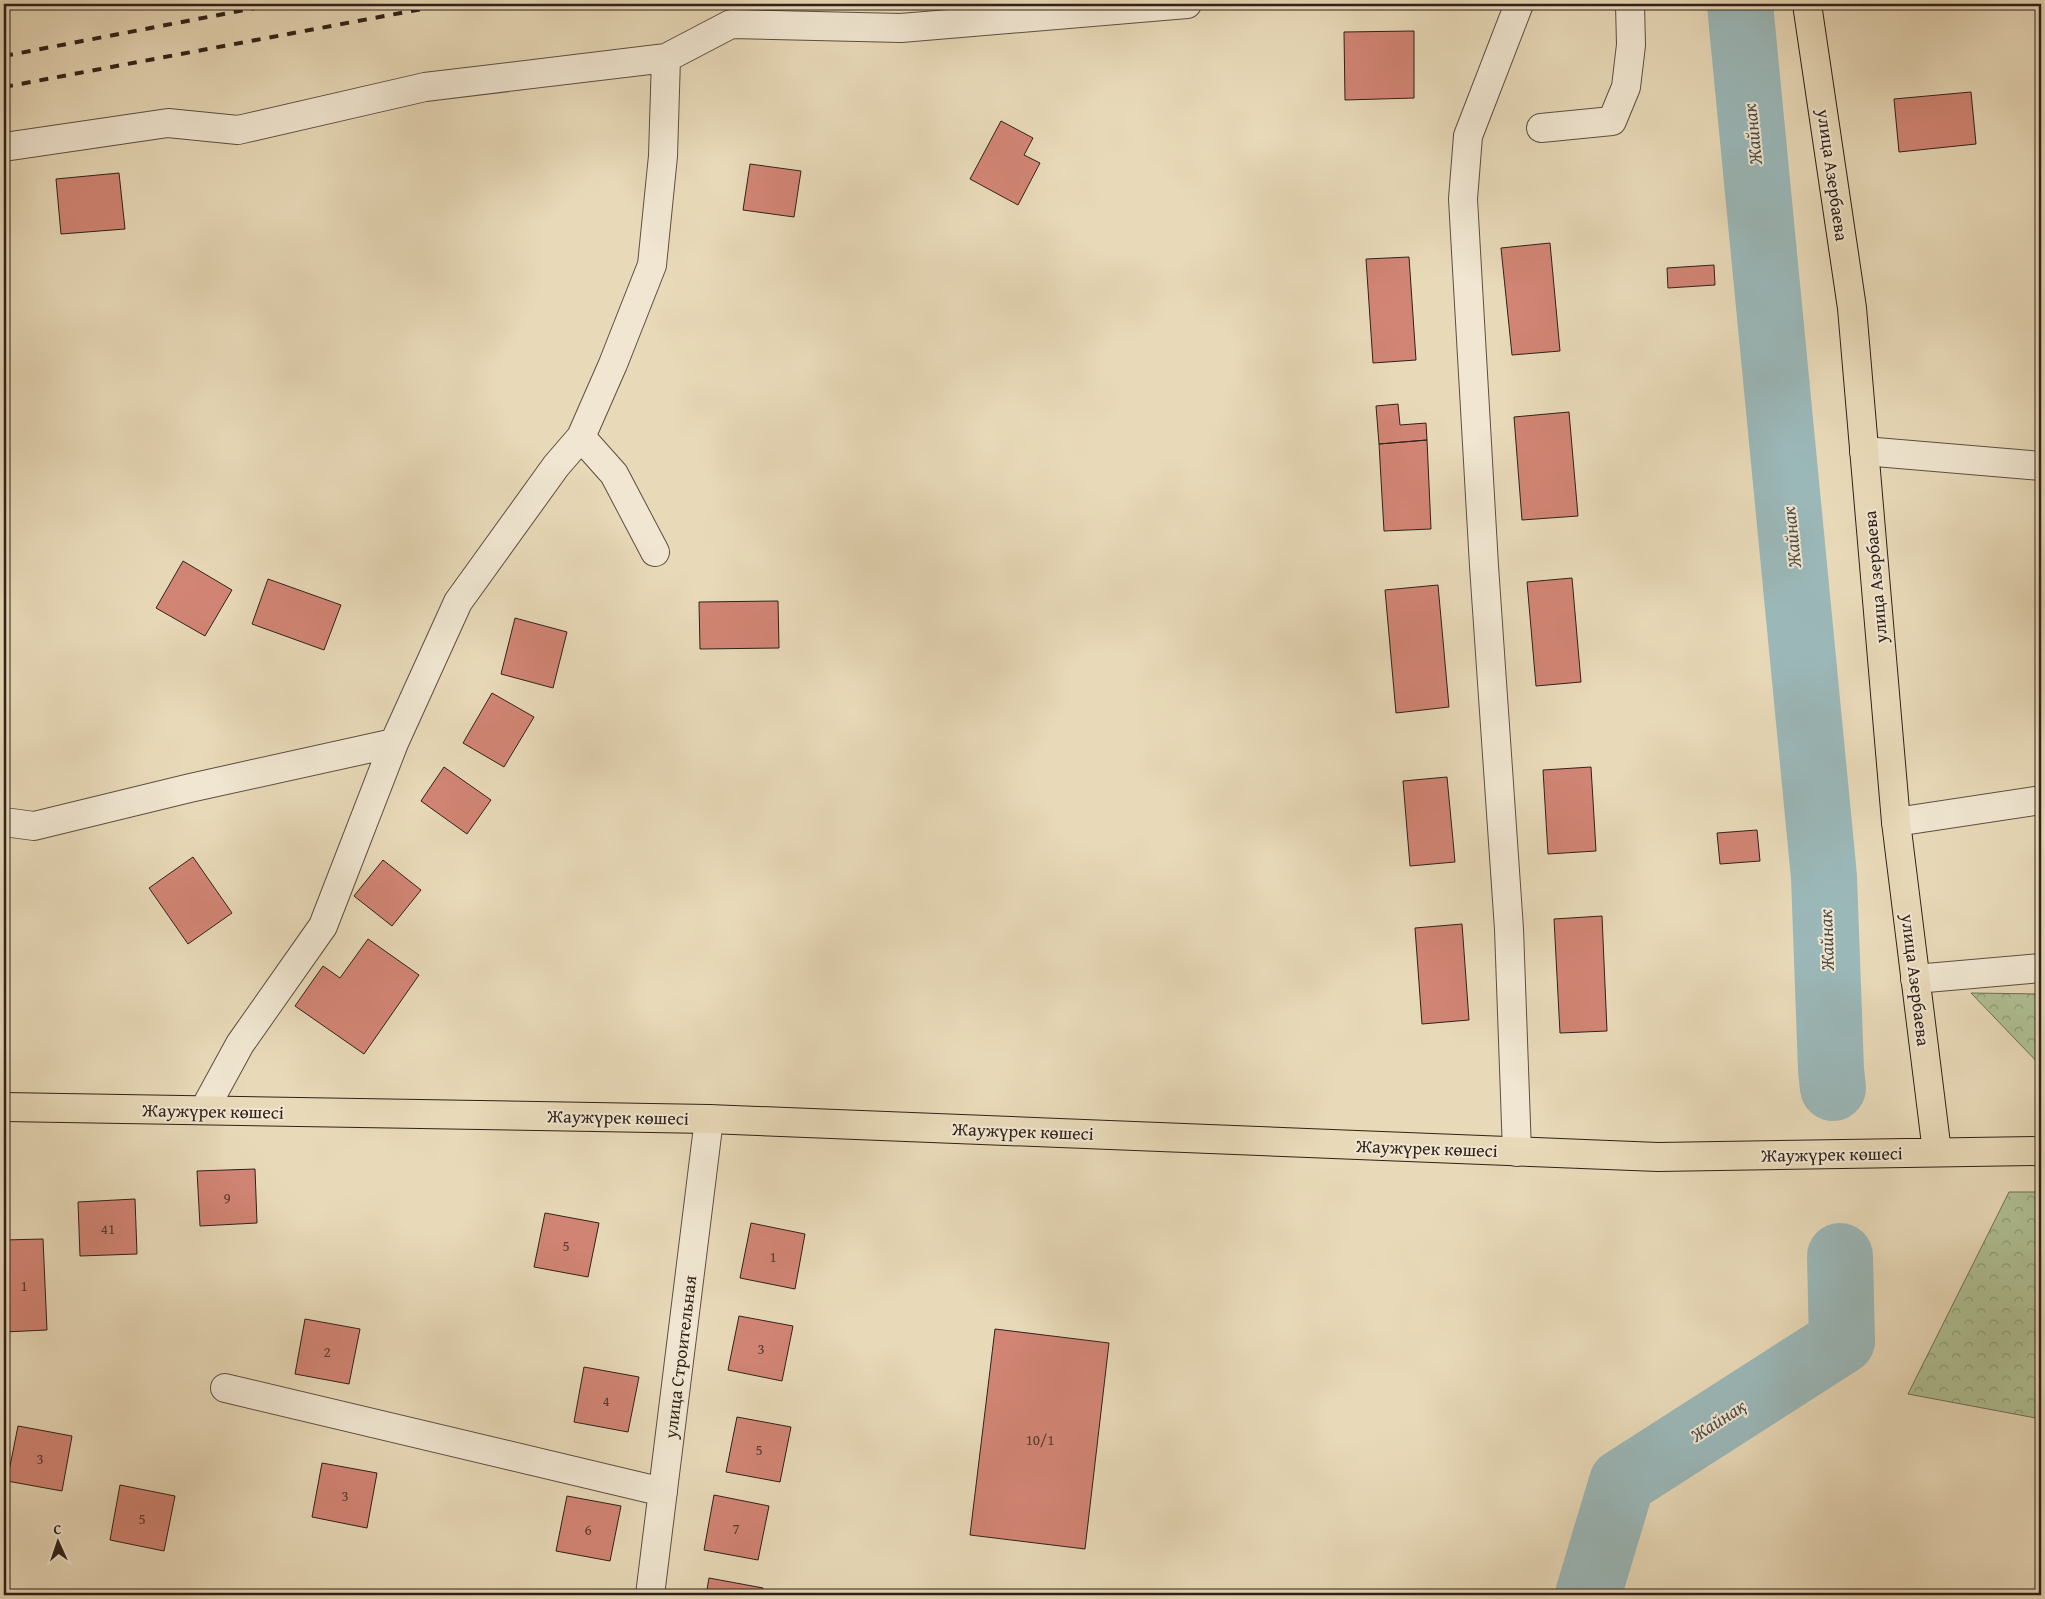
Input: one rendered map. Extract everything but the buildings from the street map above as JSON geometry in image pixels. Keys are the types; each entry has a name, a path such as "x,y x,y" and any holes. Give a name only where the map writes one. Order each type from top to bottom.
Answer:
{"main road":[{"name":"улица Азербаева","path":"1808,4 1852,308 1896,822 1937,1152"},
{"name":"Жаужүрек көшесі","path":"4,1107 709,1118 1658,1157 2041,1151"}],"street":[{"path":"4,147 168,123 238,130 425,87 666,58 731,24 901,28 1187,4"},
{"path":"1518,1152 1509,929 1484,566 1464,199 1468,136 1519,4"},
{"path":"1541,128 1612,121 1626,87 1631,45 1630,4"},
{"path":"204,1110 240,1044 323,926 394,744 458,602 556,466 581,437 613,364 652,265 663,156 666,58"},
{"path":"581,437 614,474 655,552"},
{"path":"1864,451 2041,466"},
{"path":"4,822 34,826 190,788 394,744"},
{"path":"1896,822 2041,800"},
{"path":"1915,979 2041,968"},
{"name":"улица Строительная","path":"650,1595 709,1118"},
{"path":"225,1388 663,1492"}],"green space":[{"path":"1971,993 2041,994 2041,1066"},
{"path":"2009,1192 2041,1192 2041,1419 1908,1394"}],"waterway":[{"name":"Жайнак","path":"1740,5 1824,877 1833,1088"},
{"name":"Жайнақ","path":"1588,1595 1622,1482 1842,1341 1840,1256"}],"railway":[{"path":"4,56 276,4"},
{"path":"4,87 449,4"}]}
